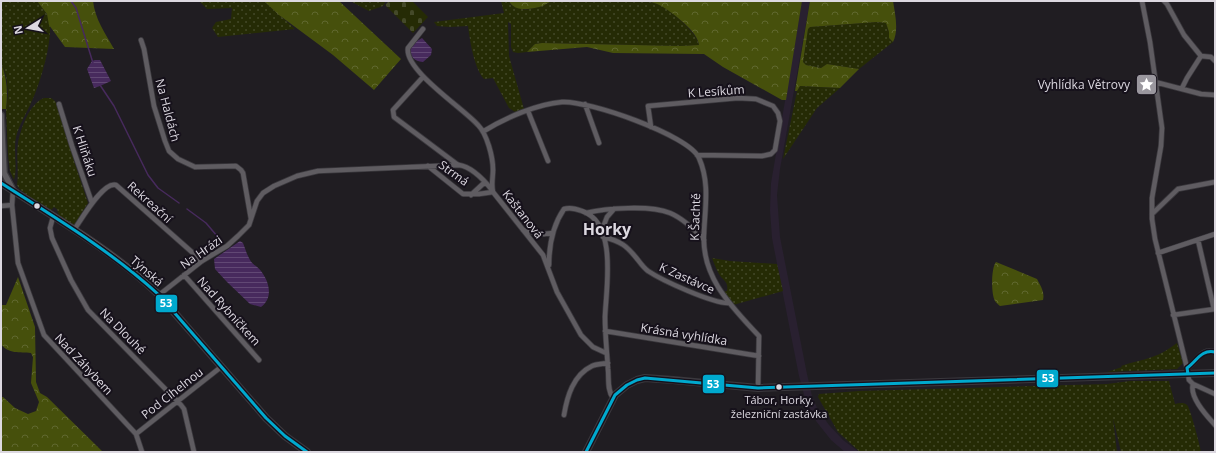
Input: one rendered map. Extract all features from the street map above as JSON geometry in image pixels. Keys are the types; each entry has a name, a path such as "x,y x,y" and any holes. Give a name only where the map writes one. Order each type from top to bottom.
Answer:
{"main road":[{"name":"Týnská","path":"1,183 74,230 134,272 159,295 266,418 285,436 307,452"}],"street":[{"path":"1142,1 1162,134 1153,189 1152,214 1158,254 1190,382 1215,394"},
{"path":"1164,1 1170,8 1184,35 1200,56 1211,57 1215,61"},
{"path":"423,29 407,50 412,64 423,77 484,131 528,111 550,104 562,102 585,104 652,127 675,138 697,155"},
{"name":"Na Haldách","path":"141,40 144,49 154,106 166,146 169,151 189,166 203,168 236,166 241,170 251,221"},
{"path":"1182,88 1200,56"},
{"path":"423,77 393,110 394,117 459,166"},
{"path":"1155,82 1201,94 1215,95"},
{"name":"K Lesíkům","path":"652,127 648,106 738,98 756,99 773,106 778,113 780,121 779,132 776,148 771,154 762,156 697,155"},
{"name":"K Hliňáku","path":"59,104 92,203"},
{"path":"585,104 599,143"},
{"path":"528,111 548,161"},
{"path":"1,115 4,173 13,190"},
{"name":"Kaštanová","path":"484,131 492,166 491,183 493,192 543,255 557,292 581,335 593,347 606,353"},
{"name":"K Šachtě","path":"697,155 704,173 706,186 704,240 706,259 716,285 728,303 759,336 758,388"},
{"name":"Strmá","path":"428,166 463,194 471,195 493,192"},
{"path":"251,221 257,201 263,193 279,184 306,173 318,171 459,166 471,170 485,182 493,192"},
{"path":"471,195 485,182"},
{"path":"1152,214 1178,189 1215,182"},
{"name":"Rekreační","path":"74,230 92,203 108,186 113,184 116,185 202,261"},
{"name":"Nad Záhybem","path":"13,190 12,205 18,263 44,335 136,434"},
{"path":"1,206 12,205"},
{"path":"549,268 550,246 553,233 562,212 566,208 572,208 595,218 602,230 608,275 605,331 609,389 613,398"},
{"path":"586,213 596,210 632,208 668,212 681,219 704,240"},
{"path":"602,230 608,217 614,209"},
{"name":"Na Dlouhé","path":"53,217 50,228 52,238 71,280 85,306 178,401 184,409 194,452"},
{"name":"Na Hrázi","path":"159,295 202,261 233,242 245,230 251,221"},
{"path":"522,229 538,233 553,233"},
{"path":"1158,254 1215,234"},
{"name":"K Zastávce","path":"603,237 613,239 623,244 648,271 664,280 718,302 728,303"},
{"path":"1173,315 1215,309 1198,240"},
{"name":"Nad Rybníčkem","path":"184,276 259,360"},
{"name":"Krásná vyhlídka","path":"605,331 759,356"},
{"path":"1188,371 1204,352 1211,350 1215,352"},
{"path":"564,415 567,397 577,379 592,366 608,363"},
{"name":"Pod Cihelnou","path":"136,434 221,367"},
{"path":"586,452 613,398 627,385 645,378 758,388 1188,371 1215,373"},
{"path":"1193,384 1192,390 1194,397 1215,425"},
{"path":"136,434 142,452"}],"shaded area":[{"path":"802,1 810,1 780,169 777,195 780,237 812,396 817,408 829,425 843,440 859,452 845,452 831,440 816,421 805,398 799,376 772,238 770,210 771,183"},
{"path":"422,38 432,49 431,55 423,62 417,61 413,58 410,54 409,48 412,44"},
{"path":"100,60 111,81 94,88 87,69 92,61"},
{"path":"240,241 243,243 251,262 260,270 268,285 269,295 261,307 250,304 215,269 214,259"}],"green space":[{"path":"1,1 37,1 48,16 50,27 50,38 42,74 35,95 16,137 16,169 14,180 10,171 8,155 6,109 8,94 6,75 1,63"},
{"path":"37,1 93,1 98,20 114,49 65,47 49,25 47,14"},
{"path":"199,1 264,1 295,29 218,37 212,28 216,22 231,19 232,8 207,9"},
{"path":"264,1 339,1 401,59 374,90 333,55 279,15"},
{"path":"350,1 386,1 383,6 369,11"},
{"path":"389,1 412,1 428,17 413,33 385,5"},
{"path":"501,1 509,1 511,5 525,10 543,6 551,1 650,2 663,6 678,18 690,29 698,40 699,45 680,46 542,43 535,44 527,52 518,53 513,52 511,47 511,24 508,22 509,56 524,109 515,112 509,108 493,78 484,79 481,74 473,54 468,26 437,26 434,22 504,13"},
{"path":"509,1 552,1 543,6 520,9 512,5"},
{"path":"646,1 802,1 786,100 782,100 723,67 704,54 613,53 587,47 527,52 535,44 542,43 680,46 699,45 698,40 690,29 679,19 661,6"},
{"path":"810,1 893,1 896,32 893,42 889,38 886,23 877,22 810,27 808,29 803,62 806,65 821,68 827,64 859,69 840,88 800,86 797,91 795,91"},
{"path":"877,22 886,23 889,38 893,42 859,69 827,64 821,68 806,65 803,62 808,29 810,27"},
{"path":"1,63 5,74 7,97 6,109 1,109"},
{"path":"800,86 840,88 817,108 783,159 797,91"},
{"path":"44,98 51,98 55,101 61,115 88,203 74,225 59,216 57,209 54,207 51,210 27,195 17,185 17,148 21,130 26,117 34,105"},
{"path":"712,258 730,261 777,264 783,291 733,305 723,292 727,291 727,285 720,276"},
{"path":"996,262 1037,279 1043,291 1043,300 1000,306 996,303 992,287 992,275"},
{"path":"18,277 35,327 36,382 40,393 47,397 103,452 1,452 1,397 3,397 15,408 28,414 36,411 39,402 31,383 33,357 31,353 11,351 1,344 1,305 6,305"},
{"path":"1177,343 1183,363 1177,369 1107,372 1122,367 1121,366 1155,356"},
{"path":"1130,381 1169,381 1175,404 1184,403 1188,407 1201,452 1121,452 1113,418 1117,452 860,452 838,432 818,397 819,394 859,391 1107,384"}],"waterway":[{"path":"71,1 76,8 93,63"},
{"path":"100,85 114,106 148,175 158,188 179,203"},
{"path":"187,209 206,223 223,243"}],"transit line":[{"name":"53","path":"1,183 63,222 102,249 141,279 159,295 266,418 285,436 307,452"},
{"name":"53","path":"1188,374 1187,368 1200,356 1206,352 1215,352"},
{"name":"53","path":"586,452 615,395 627,385 645,378 758,388 1215,373"}],"place":[{"name":"Vyhlídka Větrovy","path":"1146,84"},
{"name":"Tábor, Horky, železniční zastávka","path":"779,387"}],"district":[{"name":"Horky","path":"607,229"}]}
